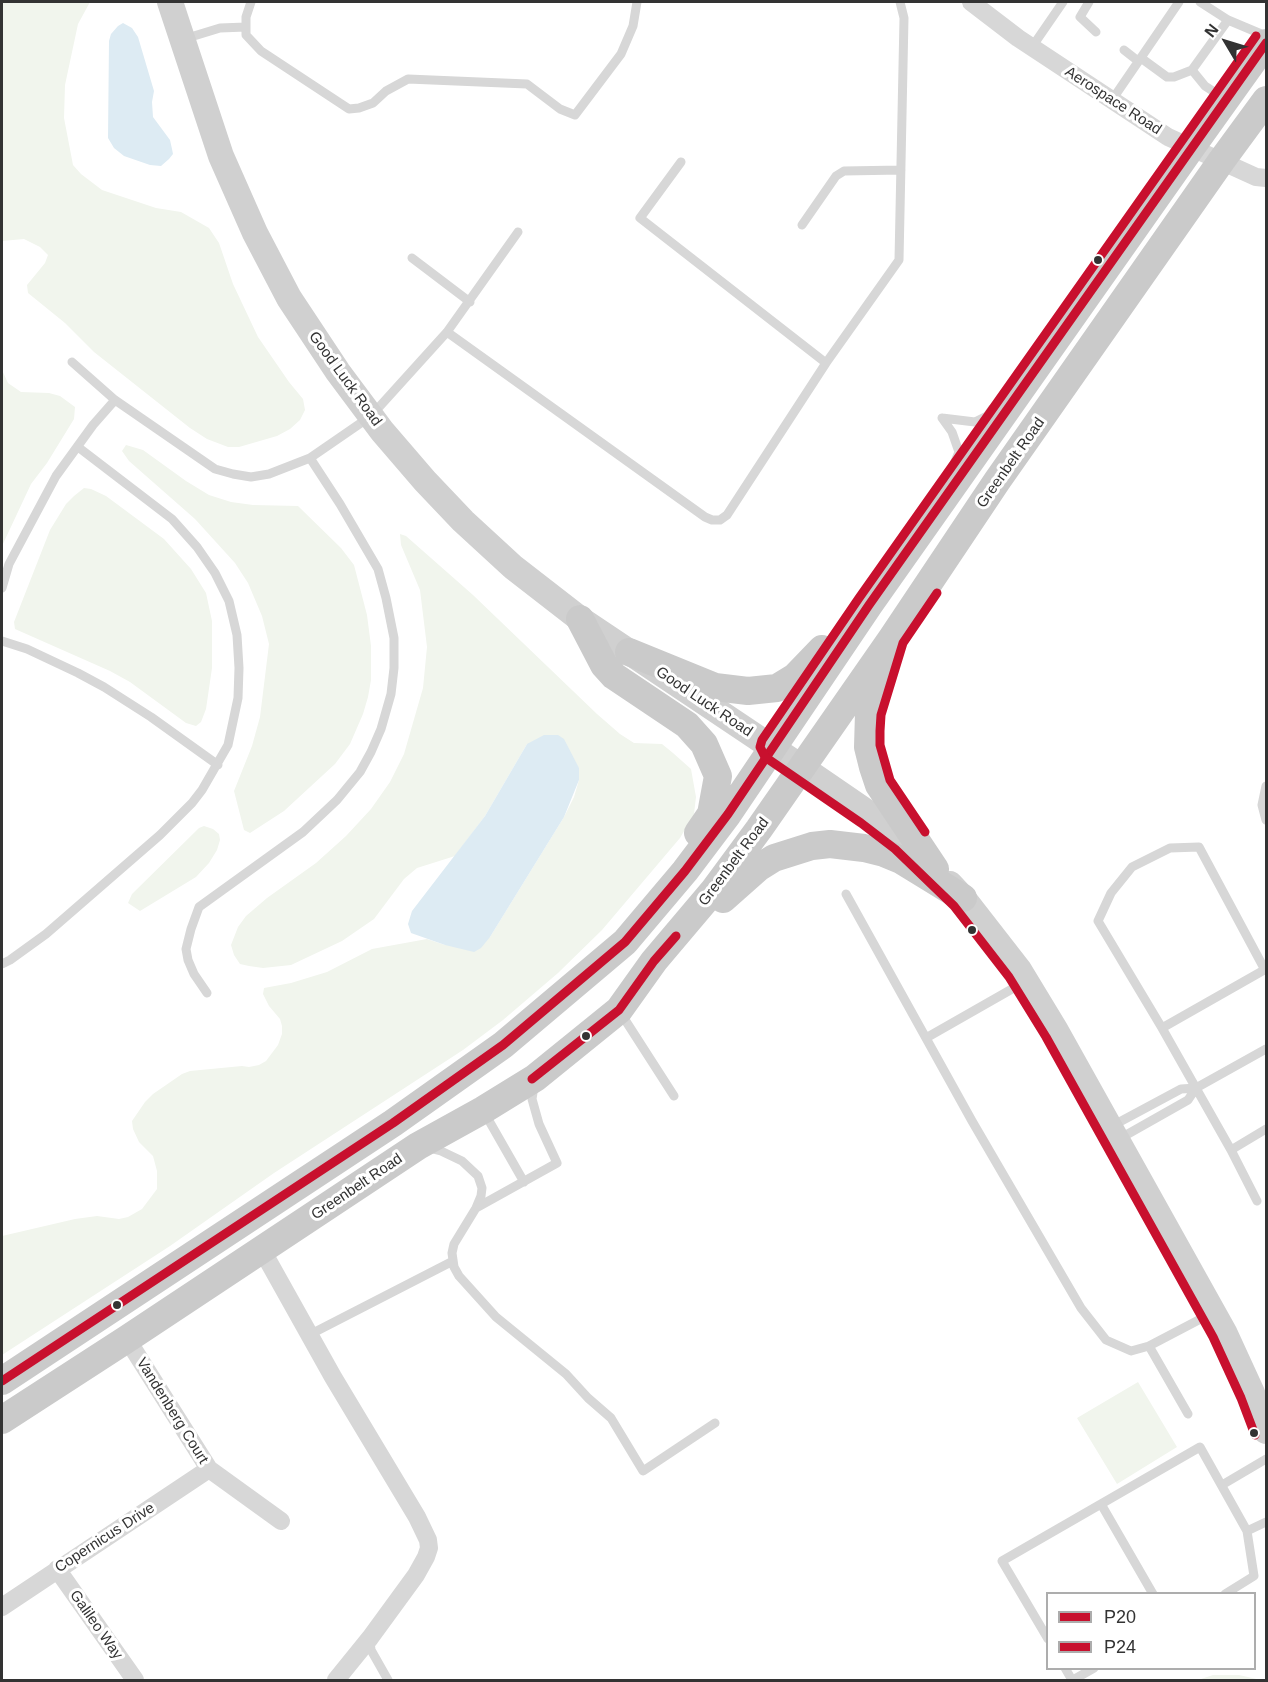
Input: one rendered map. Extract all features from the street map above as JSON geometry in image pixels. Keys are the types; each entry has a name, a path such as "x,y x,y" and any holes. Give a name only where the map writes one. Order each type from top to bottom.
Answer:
{"main road":[{"name":"Good Luck Road","path":"170,2 221,156 255,233 289,298 338,372 371,416 463,521 513,567 580,619 772,747 894,834 935,869 963,898 1026,981 1113,1134 1214,1312 1252,1393 1266,1431"},
{"path":"2,1381 393,1123 503,1045 625,942 729,814 772,747 930,518 1266,44"},
{"name":"Greenbelt Road","path":"2,1420 127,1340 418,1146 535,1078 619,1010 654,961 714,890 759,829 993,488 1266,100"},
{"path":"628,652 715,687 748,691 777,688 795,677 825,646 930,518"},
{"path":"570,989 590,962 676,865 711,814 718,776 704,744 687,725 614,676 604,665 580,619"},
{"path":"892,638 869,713 868,747 879,785 935,869"},
{"path":"654,961 758,868 792,851 812,846 830,844 884,853 901,860 963,898"},
{"path":"483,1110 486,1088 503,1045"}],"street":[{"name":"Aerospace Road","path":"971,2 1032,47 1168,137 1256,177 1266,178"},
{"path":"262,1250 309,1335 417,1517 428,1540 429,1548 421,1566 370,1638 336,1680"},
{"name":"Vandenberg Court","path":"127,1340 209,1469 281,1521"},
{"name":"Copernicus Drive","path":"2,1607 209,1469"},
{"name":"Galileo Way","path":"57,1569 135,1680"}],"lane":[{"path":"251,2 246,35 261,51 349,109 373,103 408,79 526,84 560,109 574,116 621,54 633,26 637,2"},
{"path":"447,333 705,517 720,520 727,515 826,363 899,260 904,18 900,2"},
{"path":"1089,2 1080,17 1096,32"},
{"path":"1112,100 1179,2"},
{"path":"1200,2 1228,20 1266,36"},
{"path":"1032,47 1059,3"},
{"path":"1170,15 1179,21"},
{"path":"1124,50 1167,77 1174,77 1194,63 1209,41 1228,20"},
{"path":"182,40 220,28 246,27"},
{"path":"1158,33 1166,39"},
{"path":"1194,63 1205,86 1225,100"},
{"path":"681,162 640,218 826,363"},
{"path":"802,225 836,176 844,171 901,170"},
{"path":"72,363 115,400 215,469 251,477 269,474 310,458 371,416 447,333 518,232"},
{"path":"412,258 470,302"},
{"path":"930,518 939,487 954,465 959,452 952,432 942,418 975,422 987,416 1007,387 1036,369"},
{"path":"2,588 9,564 56,476 93,425 115,400"},
{"path":"2,964 46,934 160,835 192,803 218,765 228,745 238,698 237,635 229,602 215,573 197,546 172,519 78,447"},
{"path":"207,993 194,974 186,949 199,907 303,832 337,800 360,772 381,729 391,694 394,638 378,569 310,458"},
{"path":"2,641 27,649 104,687 218,765"},
{"path":"1266,786 1262,805 1266,820"},
{"path":"1162,1028 1266,970 1199,847 1170,848 1132,867 1111,893 1098,921 1162,1028 1257,1201"},
{"path":"846,894 1081,1308 1106,1340 1131,1351 1149,1346 1214,1312"},
{"path":"926,1038 1026,981"},
{"path":"619,1010 674,1096"},
{"path":"1113,1134 1181,1089 1196,1088 1266,1049"},
{"path":"476,1208 557,1163 539,1124 532,1099 535,1078"},
{"path":"1113,1134 1188,1100 1196,1088"},
{"path":"483,1110 524,1182"},
{"path":"1231,1150 1266,1129"},
{"path":"418,1146 450,1155 468,1166 478,1176 482,1188 476,1208 454,1244 453,1261 459,1276 496,1317 566,1374 611,1418 643,1472 715,1423"},
{"path":"309,1335 453,1261"},
{"path":"1149,1346 1188,1414"},
{"path":"1046,1637 1002,1561 1200,1447 1247,1531 1254,1576 1227,1592"},
{"path":"1222,1485 1266,1459"},
{"path":"1101,1504 1152,1592"},
{"path":"1247,1531 1266,1522"},
{"path":"370,1638 371,1650 388,1680"},
{"path":"1073,1680 1090,1670"}],"shaded area":[{"path":"2,2 90,2 78,24 65,85 64,118 73,165 102,190 156,208 181,212 209,228 219,243 233,284 258,337 303,399 305,410 300,420 290,429 277,436 239,447 228,447 207,439 94,352 65,323 28,293 27,285 45,263 48,255 40,247 24,239 2,241"},
{"path":"123,23 132,28 138,37 154,91 153,117 170,140 173,154 161,166 150,165 124,156 114,148 108,138 109,41 111,34"},
{"path":"2,370 8,383 21,392 49,393 60,396 75,407 74,419 31,484 2,546"},
{"path":"126,445 143,450 209,495 231,502 253,505 298,506 341,548 354,565 367,615 371,646 371,680 363,714 350,744 335,764 284,811 250,833 244,830 234,791 252,746 260,717 269,644 262,616 248,583 235,563 195,519 129,461 122,451"},
{"path":"84,488 106,496 164,539 191,569 206,593 212,621 212,668 206,709 201,722 196,726 186,723 130,682 110,671 15,629 14,622 50,530 66,504"},
{"path":"400,534 406,536 473,595 620,734 634,743 662,744 691,769 696,797 694,814 680,838 602,930 558,973 503,1020 463,1050 274,1173 170,1246 2,1355 2,1236 75,1219 97,1216 119,1219 142,1209 157,1189 157,1171 153,1156 139,1142 132,1121 153,1094 182,1074 190,1071 249,1067 266,1061 278,1045 282,1026 280,1019 263,994 264,988 291,983 327,972 372,949 427,939 445,945 490,937 574,797 579,780 527,744 485,816 455,856 417,868 404,879 374,919 342,941 291,965 263,968 249,966 240,964 234,955 231,945 238,927 246,916 316,863 346,836 371,809 390,782 404,754 423,688 427,647 420,590 401,545"},
{"path":"544,735 558,735 564,739 579,768 579,780 564,817 490,937 481,948 474,952 411,933 408,924 412,911 485,816 527,744"},
{"path":"204,826 219,834 220,840 209,863 196,877 140,911 128,903 132,894 199,828"},
{"path":"1138,1382 1177,1447 1117,1484 1077,1418"},
{"path":"1213,1675 1239,1675 1261,1680 1198,1680"}],"transit line":[{"name":"P24","path":"1255,1435 1213,1337 1046,1037 1009,977 954,906 895,849 765,757 760,747 762,740 859,598 1256,36"},
{"name":"P20","path":"2,1381 393,1123 503,1045 625,942 685,871 728,814 869,605 1266,43"},
{"name":"P24","path":"925,832 890,780 880,745 880,731 881,715 903,643 937,593"},
{"name":"P20","path":"532,1079 619,1010 654,961 676,936"}]}
